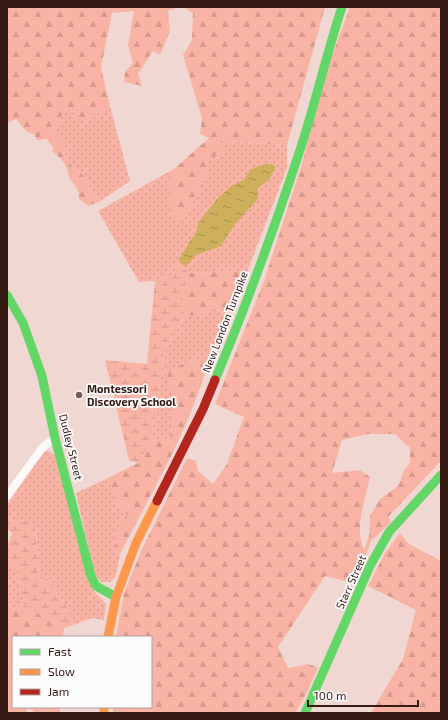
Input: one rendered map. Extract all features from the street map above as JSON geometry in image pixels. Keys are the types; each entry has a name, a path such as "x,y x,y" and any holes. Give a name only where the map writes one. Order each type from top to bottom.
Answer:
{"main road":[{"name":"New London Turnpike","path":"108,636 116,597 136,543 203,409 230,344 300,151 324,59 342,7"},
{"name":"Dudley Street","path":"7,295 23,323 42,376 55,438 91,576 96,586 116,597"},
{"name":"Starr Street","path":"305,713 370,566 389,532 441,475"}],"street":[{"path":"7,496 43,447 55,438"}],"green space":[{"path":"7,7 179,7 168,11 170,31 160,55 153,51 138,74 142,86 124,82 125,72 133,63 128,45 134,11 112,13 101,67 110,106 86,122 73,118 76,112 65,108 54,133 64,144 66,155 72,167 84,176 99,202 88,206 79,199 77,189 68,175 67,168 62,160 52,151 53,147 47,139 37,140 34,134 27,132 16,119 7,123"},
{"path":"183,7 325,7 287,145 221,141 224,153 207,160 207,173 184,219 174,220 169,201 173,196 170,187 174,169 209,138 200,134 202,118 183,55 192,40 193,13"},
{"path":"350,7 441,7 441,461 388,517 391,522 371,541 355,583 325,576 278,647 288,668 309,664 318,668 295,713 113,713 113,708 152,708 152,636 116,636 124,593 142,549 187,458 196,461 198,471 213,484 227,464 244,417 215,404 264,281 301,167 326,72","holes":["368,434 395,434 410,448 410,463 404,471 398,486 380,499 370,516 369,536 364,550 361,541 360,523 370,477 360,470 332,473 342,440"]},
{"path":"110,106 130,181 99,202 84,176 72,167 66,155 64,144 54,133 65,108 76,112 73,117 86,122"},
{"path":"221,141 287,145 287,168 246,275 239,271 190,273 178,265 171,276 158,276 155,281 139,282 98,211 174,169 170,187 184,219 207,173 206,160"},
{"path":"178,265 190,273 183,290 184,316 165,350 151,441 138,463 129,460 105,360 147,364 155,281 158,276 171,276"},
{"path":"239,271 246,275 228,315 210,307 202,314 184,316 183,290 190,273"},
{"path":"210,307 228,315 210,355 182,364 170,386 177,395 170,438 151,441 165,350 184,316 202,314"},
{"path":"210,355 193,407 171,457 120,554 115,551 118,525 129,517 120,508 108,478 138,463 151,441 170,438 177,395 170,386 166,373 182,364"},
{"path":"48,451 57,456 94,591 106,604 104,620 92,618 73,625 66,605 57,594 49,576 43,581 39,580 36,531 7,519 7,505 43,452"},
{"path":"108,478 120,508 129,517 115,551 120,554 116,576 110,582 101,582 94,573 76,493"},
{"path":"7,520 35,523 39,580 43,581 49,576 57,594 66,605 73,625 64,628 23,604 17,572 7,560 7,541 9,542 12,533 7,529"},
{"path":"400,533 409,544 441,561 441,713 371,713 403,659 416,610 368,586 385,553"},
{"path":"7,560 17,572 23,604 10,611"},
{"path":"7,585 9,586 10,611 23,604 64,628 44,626 41,636 12,636 12,708 27,708 26,713 7,713"},
{"path":"43,626 64,628 63,636 41,636"},
{"path":"28,708 60,708 60,713 36,713"}],"water":[{"path":"265,164 272,164 276,167 269,180 258,188 258,199 235,224 221,246 196,255 186,266 181,264 179,259 196,232 199,222 216,200 231,186 244,180 251,169"}],"traffic: fast":[{"path":"215,380 270,239 305,135 342,7"},
{"path":"7,295 23,323 42,376 55,438 91,576 96,586 116,597"},
{"path":"305,713 370,566 389,532 441,475"}],"traffic: slow":[{"path":"108,636 116,597 136,543 157,501"},
{"path":"104,708 104,713"}],"traffic: jam":[{"path":"157,501 203,409 215,380"}],"place":[{"name":"Montessori Discovery School","path":"79,395"}]}
